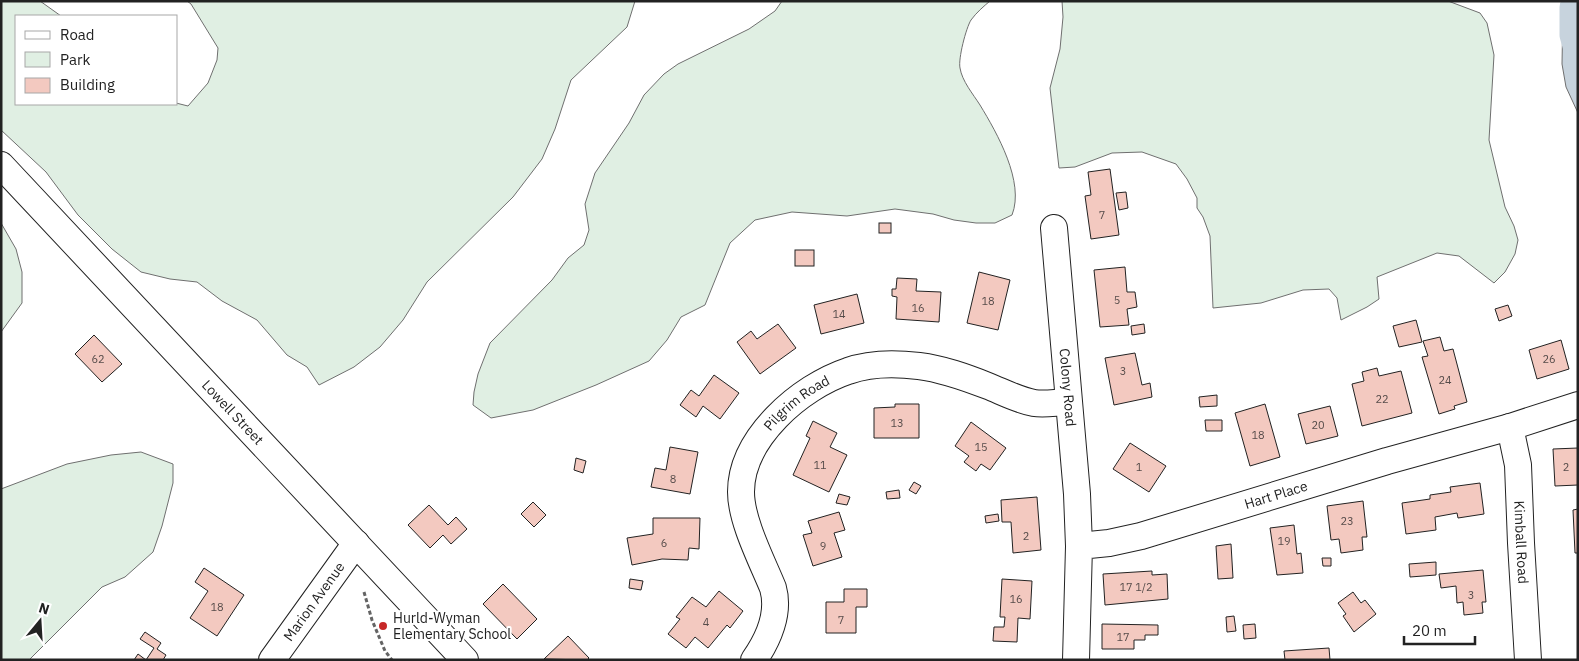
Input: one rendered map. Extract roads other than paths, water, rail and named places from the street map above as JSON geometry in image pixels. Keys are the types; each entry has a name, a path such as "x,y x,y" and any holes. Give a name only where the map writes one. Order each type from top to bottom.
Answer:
{"street":[{"name":"Lowell Street","path":"1,165 465,660"},
{"name":"Colony Road","path":"1054,228 1077,494 1079,546"},
{"name":"Pilgrim Road","path":"754,660 768,634 774,614 775,597 745,515 741,493 743,474 756,440 790,405 804,394 835,376 863,367 890,364 917,366 947,372 1032,402 1068,402"},
{"name":"Hart Place","path":"1079,546 1109,543 1141,536 1387,461 1510,427 1578,404"},
{"name":"Kimball Road","path":"1510,427 1519,472 1528,660"},
{"name":"Marion Avenue","path":"272,660 356,543"},
{"path":"1076,660 1079,546"}],"waterway":[{"path":"1572,7 1572,35 1578,56"}],"place":[{"name":"Hurld-Wyman Elementary School","path":"383,626"}]}
